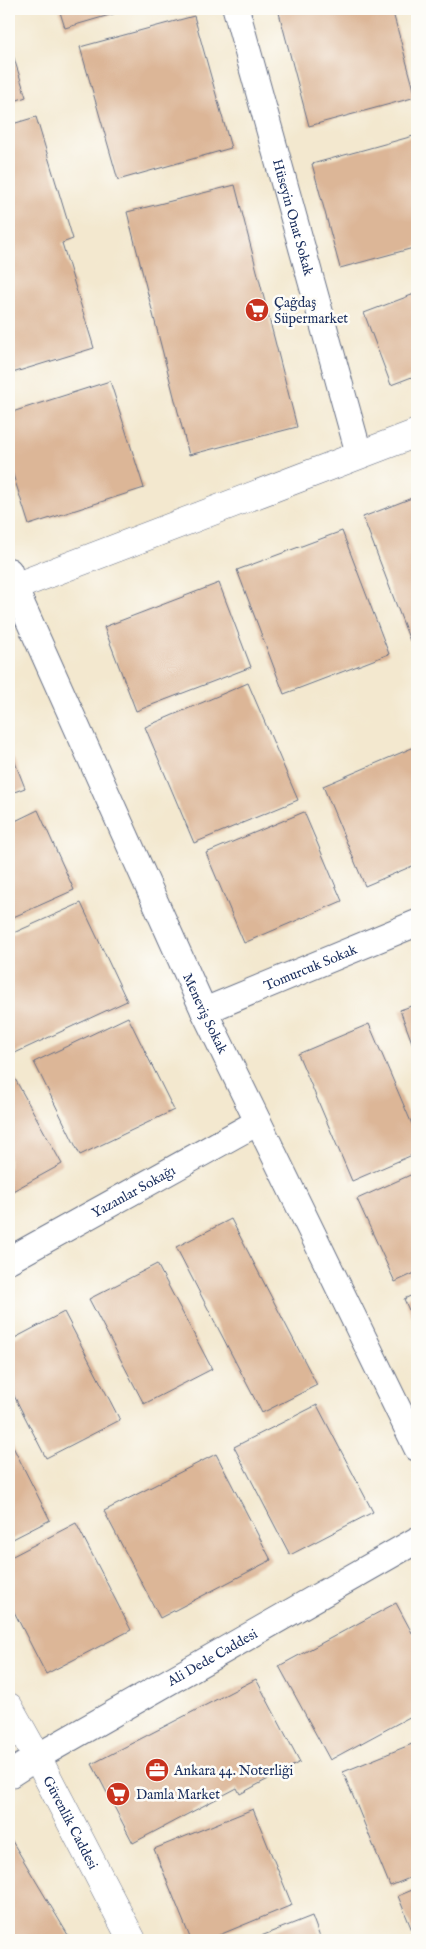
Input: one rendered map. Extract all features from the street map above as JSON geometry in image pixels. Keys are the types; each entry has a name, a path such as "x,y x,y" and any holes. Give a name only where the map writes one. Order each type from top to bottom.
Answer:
{"main road":[{"path":"10,582 417,432"},
{"name":"Güvenlik Caddesi","path":"9,1707 132,1940"}],"street":[{"name":"Hüseyin Onat Sokak","path":"236,9 359,454"},
{"name":"Meneviş Sokak","path":"10,582 204,1011 417,1448"},
{"name":"Tomurcuk Sokak","path":"204,1011 417,923"},
{"name":"Yazanlar Sokağı","path":"9,1260 258,1122"},
{"name":"Ali Dede Caddesi","path":"9,1775 37,1757 417,1540"}],"building":[{"path":"59,9 130,9 65,28"},
{"path":"278,9 392,9 416,97 309,126"},
{"path":"194,16 231,148 118,180 80,47"},
{"path":"9,42 26,97 9,103"},
{"path":"36,117 73,239 62,243 94,348 9,374 9,125"},
{"path":"417,135 417,247 340,268 312,164"},
{"path":"235,185 297,427 189,455 127,212"},
{"path":"417,293 417,375 391,385 364,313"},
{"path":"110,381 144,488 29,525 9,462 9,413"},
{"path":"417,496 417,638 410,641 363,517"},
{"path":"342,531 389,654 284,694 237,570"},
{"path":"219,583 251,667 136,711 104,627"},
{"path":"248,683 298,800 194,843 145,727"},
{"path":"9,747 25,788 9,794"},
{"path":"412,748 417,761 417,864 365,886 323,786"},
{"path":"38,810 74,890 9,919 9,824"},
{"path":"304,812 342,901 244,943 206,853"},
{"path":"81,903 127,1001 15,1053 9,1039 9,935"},
{"path":"417,1004 417,1056 400,1010"},
{"path":"128,1017 174,1110 80,1155 34,1062"},
{"path":"369,1024 417,1136 417,1153 352,1181 298,1054"},
{"path":"14,1077 62,1164 9,1193 9,1080"},
{"path":"417,1172 417,1272 395,1282 357,1199"},
{"path":"231,1219 317,1385 262,1413 176,1247"},
{"path":"157,1264 212,1369 144,1404 89,1299"},
{"path":"417,1293 417,1328 404,1299"},
{"path":"64,1312 120,1420 46,1458 9,1386 9,1341"},
{"path":"317,1405 373,1512 290,1555 234,1447"},
{"path":"9,1439 50,1520 9,1541"},
{"path":"216,1454 271,1560 160,1618 104,1511"},
{"path":"76,1523 131,1630 46,1674 9,1602 9,1558"},
{"path":"396,1603 417,1642 417,1713 330,1760 279,1666"},
{"path":"256,1679 300,1762 240,1794 237,1788 133,1843 92,1764"},
{"path":"417,1742 417,1875 390,1886 343,1772"},
{"path":"253,1809 292,1905 207,1940 191,1940 154,1849"},
{"path":"9,1836 71,1940 9,1940"},
{"path":"417,1888 417,1940 416,1940 398,1896"},
{"path":"312,1916 321,1940 251,1940"}],"place":[{"name":"Çağdaş Süpermarket","path":"257,310"},
{"name":"Ankara 44. Noterliği","path":"157,1770"},
{"name":"Damla Market","path":"118,1794"}]}
